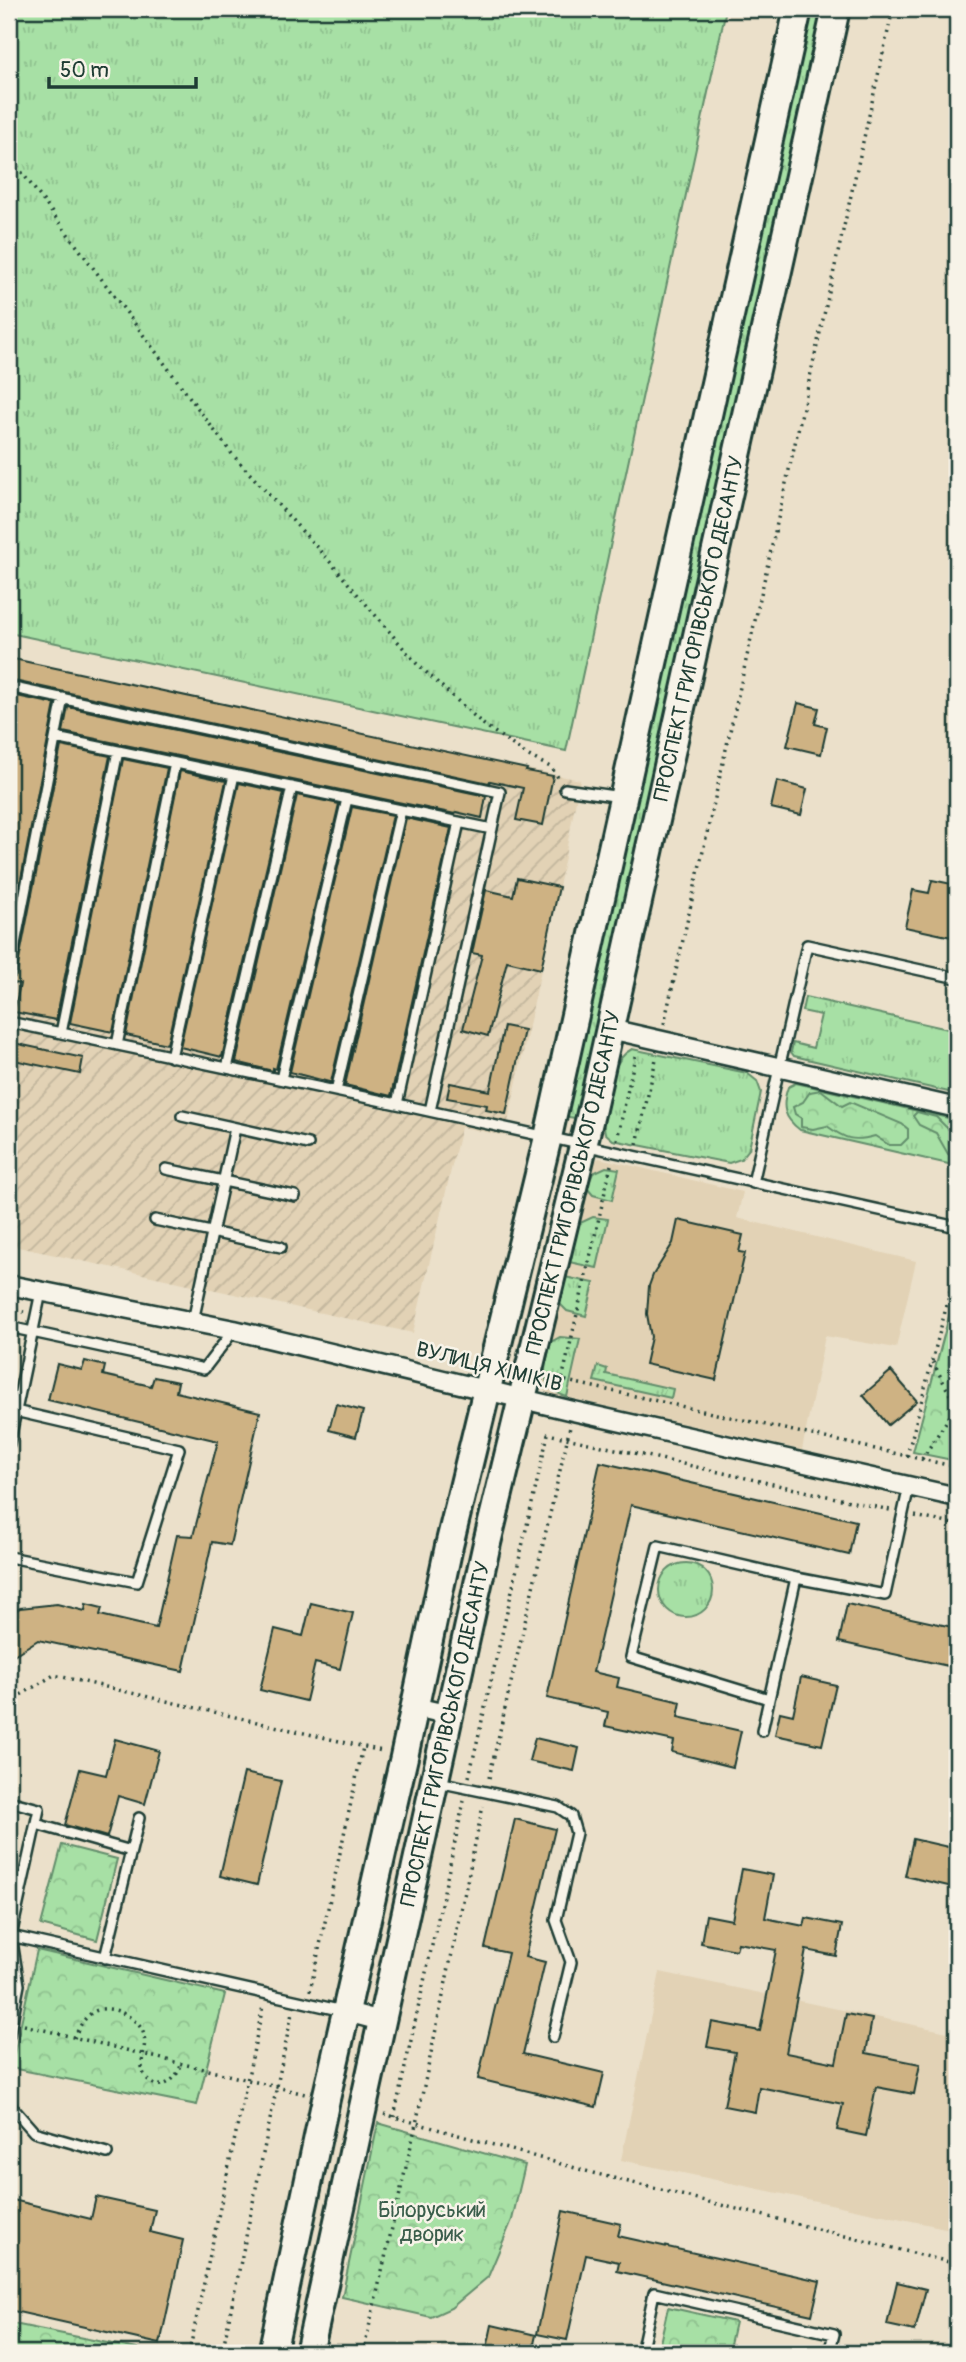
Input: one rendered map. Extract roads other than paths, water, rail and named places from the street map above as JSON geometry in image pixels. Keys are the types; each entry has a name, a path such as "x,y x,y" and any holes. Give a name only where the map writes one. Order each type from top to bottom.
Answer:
{"street":[{"name":"ПРОСПЕКТ ГРИГОРІВСЬКОГО ДЕСАНТУ","path":"272,2353 449,1546 489,1390 548,1137 798,9"},
{"name":"ПРОСПЕКТ ГРИГОРІВСЬКОГО ДЕСАНТУ","path":"309,2353 487,1543 610,1029 836,9"},
{"path":"610,1029 957,1108"},
{"name":"ВУЛИЦЯ ХІМІКІВ","path":"9,1286 234,1330 573,1411 957,1497"},
{"path":"415,1707 450,1715"},
{"path":"347,2012 381,2021"}],"lane":[{"path":"9,687 500,792 430,1111"},
{"path":"9,975 63,698"},
{"path":"56,738 492,829"},
{"path":"61,1033 118,751"},
{"path":"117,1045 175,763"},
{"path":"171,1056 234,775"},
{"path":"227,1068 292,788"},
{"path":"565,789 623,797"},
{"path":"281,1079 347,799"},
{"path":"336,1091 401,810"},
{"path":"397,1104 459,822"},
{"path":"753,1183 807,946 957,978"},
{"path":"9,1022 957,1227"},
{"path":"181,1116 308,1144"},
{"path":"193,1321 235,1128"},
{"path":"166,1169 295,1196"},
{"path":"155,1220 281,1247"},
{"path":"9,1444 41,1292"},
{"path":"9,1327 204,1368 234,1330"},
{"path":"9,1557 137,1582 179,1449 15,1411"},
{"path":"769,1699 631,1657 659,1546 796,1578 885,1595 909,1486"},
{"path":"762,1731 796,1578"},
{"path":"436,1782 558,1807 571,1816 576,1833 556,1920 571,1962 553,2037"},
{"path":"9,1801 38,1809 10,1936 14,1983 9,2036"},
{"path":"105,1958 139,1818"},
{"path":"36,1824 131,1851"},
{"path":"10,1936 347,2012"},
{"path":"9,2099 12,2107 34,2132 107,2153"},
{"path":"641,2353 654,2293 834,2334 829,2353"}],"park label":[{"name":"Білоруський дворик","path":"432,2222"}]}
